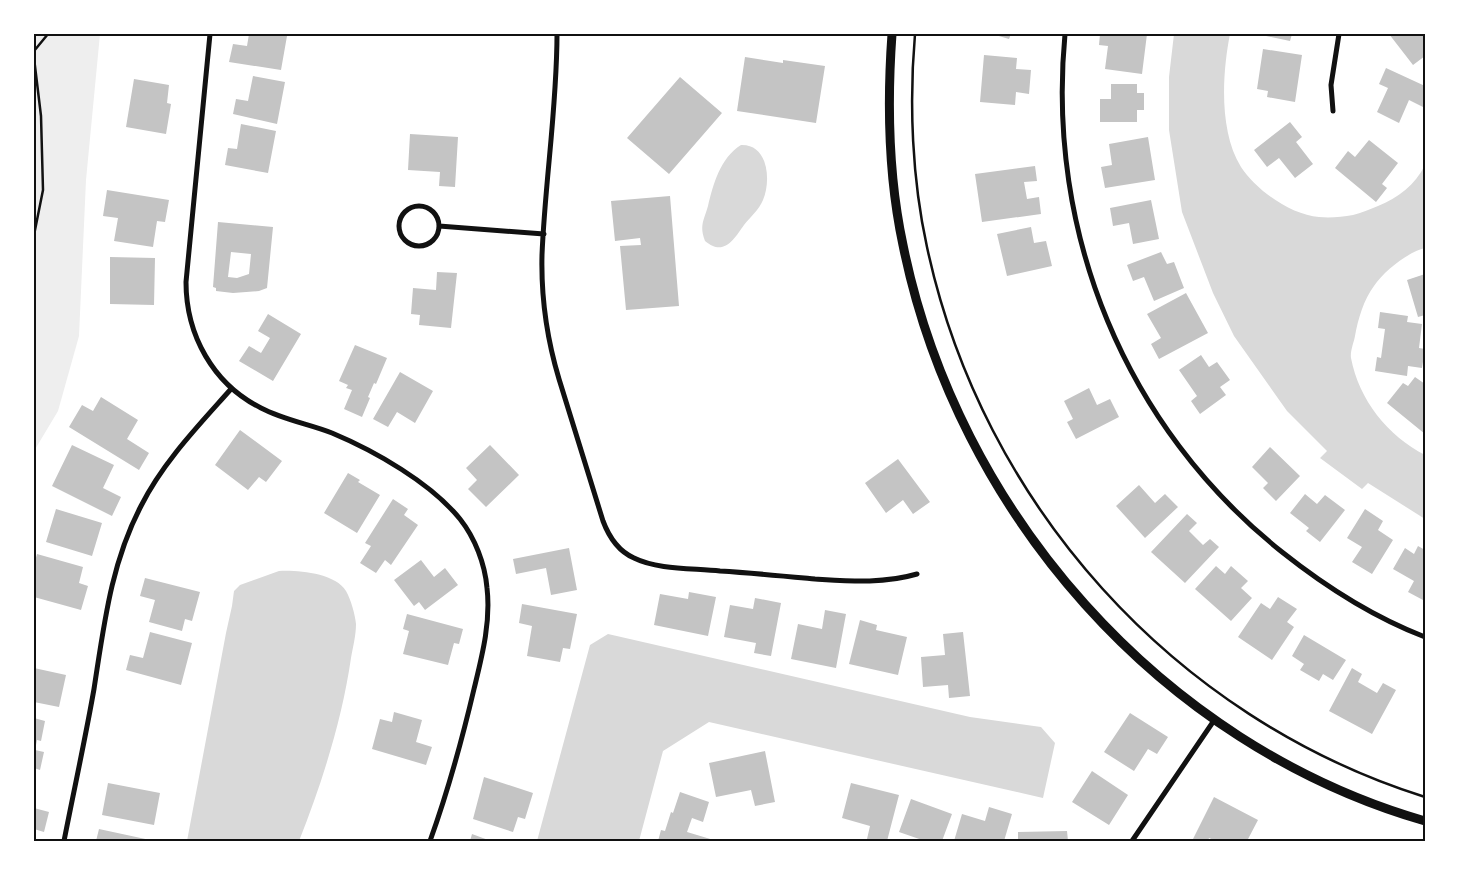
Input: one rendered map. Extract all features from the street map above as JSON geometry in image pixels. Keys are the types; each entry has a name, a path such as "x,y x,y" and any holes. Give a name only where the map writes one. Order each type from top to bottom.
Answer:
{"street":[{"path":"210,34 187,268 186,297 190,322 199,344 214,369 231,389 262,409 330,432 368,450 414,478 449,507 460,519 480,556 487,586 488,620 465,727 446,796 430,841"},
{"path":"557,34 554,118 542,256 544,305 552,358 603,521 610,537 619,548 634,558 653,564 685,568 870,581 893,580 917,574"},
{"path":"892,34 888,99 898,216 903,245 924,327 956,408 983,462 1034,543 1073,591 1113,634 1162,679 1215,719 1261,749 1313,776 1378,805 1425,821"},
{"path":"1065,34 1063,124 1067,174 1075,219 1086,264 1103,311 1139,386 1184,453 1217,492 1250,526 1291,559 1348,599 1425,637"},
{"path":"1333,111 1331,85 1339,34"},
{"path":"418,206 431,210 438,219 439,226 438,232 430,242 416,246 403,238 399,225 404,212 411,207 418,206"},
{"path":"439,226 544,234"},
{"path":"64,841 94,690 107,606 124,545 142,504 162,472 231,389"},
{"path":"1132,841 1215,719"}],"path":[{"path":"34,51 48,34"},
{"path":"915,34 912,85 916,175 927,248 956,348 974,392 1005,455 1040,510 1084,568 1117,605 1170,655 1210,686 1270,727 1326,757 1377,780 1425,797"},
{"path":"34,58 41,116 43,190 34,235"}],"shaded area":[{"path":"34,34 100,34 86,180 79,336 58,411 34,451"},
{"path":"1174,34 1230,34 1225,67 1224,102 1229,137 1234,153 1241,167 1256,184 1275,200 1297,212 1319,217 1356,214 1385,203 1399,195 1411,185 1425,165 1425,248 1418,250 1397,263 1374,286 1362,309 1351,358 1361,388 1377,415 1399,438 1425,455 1425,519 1368,483 1362,489 1320,458 1327,451 1287,411 1234,336 1213,293 1182,212 1169,130 1169,77"},
{"path":"741,145 750,146 762,157 766,165 766,192 759,207 732,240 723,247 718,247 705,241 702,231 703,223 718,172 728,157"},
{"path":"279,571 306,572 334,580 346,591 354,612 356,628 347,681 337,728 316,797 299,841 187,841 234,591 240,585"},
{"path":"608,634 970,717 1041,727 1055,743 1043,798 709,722 663,751 639,841 537,841 590,645"}],"building":[{"path":"249,34 282,34 282,36 287,36 281,70 229,62 233,44 247,46"},
{"path":"992,34 1011,34 1009,39"},
{"path":"1100,34 1147,34 1142,74 1105,69 1108,46 1099,45"},
{"path":"1267,34 1292,34 1290,41 1266,36"},
{"path":"1389,34 1425,34 1425,56 1413,65"},
{"path":"1263,49 1302,55 1295,102 1267,97 1268,91 1257,89"},
{"path":"984,55 1017,58 1016,69 1031,70 1029,94 1016,92 1015,105 980,102"},
{"path":"745,57 783,63 783,60 825,66 816,123 737,111"},
{"path":"1386,68 1425,86 1425,108 1409,100 1399,123 1377,112 1388,88 1379,84"},
{"path":"253,76 285,82 277,124 233,114 236,99 248,101"},
{"path":"680,77 722,113 669,174 627,138"},
{"path":"134,79 169,85 167,103 171,104 166,134 126,127"},
{"path":"1111,84 1137,84 1137,93 1144,93 1144,110 1137,110 1137,122 1100,122 1100,99 1111,99"},
{"path":"1290,122 1302,137 1296,142 1313,164 1295,178 1279,158 1267,167 1254,150"},
{"path":"241,124 276,131 268,173 225,165 228,148 237,149"},
{"path":"410,134 458,137 455,187 439,186 440,172 408,170"},
{"path":"1148,137 1155,180 1105,188 1101,167 1112,165 1109,144"},
{"path":"1369,140 1398,163 1382,184 1387,188 1376,202 1335,168 1348,151 1355,157"},
{"path":"1035,166 1037,181 1024,182 1027,199 1039,197 1041,214 982,222 975,174"},
{"path":"107,190 169,200 165,222 157,221 153,247 114,241 118,218 103,216"},
{"path":"670,196 679,306 626,310 620,246 641,245 640,238 615,241 611,201"},
{"path":"1151,200 1159,239 1133,244 1129,223 1113,226 1110,208"},
{"path":"218,222 273,227 267,288 259,291 233,293 216,291 216,288 213,287","holes":["231,252 251,254 249,274 237,278 228,277"]},
{"path":"1031,227 1034,243 1046,241 1052,266 1007,276 997,234"},
{"path":"1161,252 1167,264 1174,262 1184,288 1154,301 1144,277 1133,281 1127,265"},
{"path":"110,257 155,258 154,305 110,304"},
{"path":"437,272 457,273 451,328 419,325 420,315 411,314 413,288 436,290"},
{"path":"1425,274 1425,315 1418,317 1407,280"},
{"path":"1186,293 1208,333 1159,359 1151,344 1161,338 1147,314"},
{"path":"1380,312 1408,316 1407,322 1422,324 1419,348 1425,349 1422,368 1408,366 1407,376 1375,371 1377,357 1381,358 1385,329 1378,328"},
{"path":"268,314 301,334 273,381 239,361 249,346 261,353 270,338 258,331"},
{"path":"355,345 387,358 368,397 370,398 362,417 344,409 352,390 346,388 348,385 339,381"},
{"path":"1201,355 1209,367 1217,362 1230,380 1220,387 1226,395 1200,414 1191,401 1197,396 1179,370"},
{"path":"400,372 433,391 415,423 397,412 388,427 373,419"},
{"path":"1415,377 1425,384 1425,434 1387,403 1403,383 1408,386"},
{"path":"1089,388 1097,405 1110,399 1119,417 1076,439 1067,422 1073,419 1064,401"},
{"path":"101,397 138,420 127,439 149,453 139,470 69,427 82,405 93,411"},
{"path":"240,430 282,461 266,482 259,477 248,490 215,465"},
{"path":"72,445 114,465 103,488 121,497 112,516 52,486"},
{"path":"490,445 519,475 486,507 468,489 477,480 466,468"},
{"path":"1270,447 1300,476 1276,501 1263,488 1268,483 1252,467"},
{"path":"898,459 930,502 913,514 903,500 886,513 865,483"},
{"path":"348,473 360,480 358,482 380,495 357,533 324,513"},
{"path":"1139,485 1155,503 1165,494 1178,507 1145,538 1116,506"},
{"path":"1305,494 1317,504 1325,495 1345,510 1320,542 1306,531 1309,528 1290,513"},
{"path":"393,499 408,509 404,515 418,525 391,565 385,560 376,573 360,563 371,546 365,543"},
{"path":"56,509 102,523 92,556 46,542"},
{"path":"1365,509 1383,521 1378,530 1393,540 1372,574 1352,562 1362,547 1347,538"},
{"path":"1187,514 1197,523 1189,531 1203,545 1210,539 1219,547 1185,583 1151,552"},
{"path":"1418,546 1425,550 1425,597 1423,600 1408,592 1414,581 1393,569 1405,548 1414,554"},
{"path":"569,548 577,590 551,595 546,568 516,574 513,559"},
{"path":"37,554 83,567 79,583 88,586 81,610 34,597 34,565"},
{"path":"421,560 434,577 445,568 458,585 425,610 419,602 414,606 394,580"},
{"path":"1216,566 1225,574 1231,566 1248,581 1241,588 1252,598 1231,621 1195,589"},
{"path":"145,578 200,592 192,621 185,619 182,631 149,622 155,600 140,596"},
{"path":"689,592 716,597 708,636 654,625 660,594 688,599"},
{"path":"1278,597 1297,609 1287,622 1294,627 1272,660 1238,637 1261,603 1270,609"},
{"path":"755,598 781,603 771,656 754,653 756,643 724,637 730,605 753,609"},
{"path":"522,604 577,614 570,649 563,648 560,662 527,656 532,626 519,623"},
{"path":"825,610 846,614 836,668 791,659 798,624 822,629"},
{"path":"407,614 463,629 459,644 454,643 448,665 403,654 409,631 403,629"},
{"path":"860,620 877,625 876,630 907,637 898,675 849,664"},
{"path":"150,632 192,643 181,685 126,670 130,655 143,658"},
{"path":"963,632 970,696 949,698 948,685 923,687 921,657 945,655 943,634"},
{"path":"1304,635 1346,660 1333,680 1323,674 1319,681 1300,670 1304,664 1292,656"},
{"path":"34,668 66,675 59,707 34,702"},
{"path":"1352,668 1362,674 1358,682 1377,693 1383,683 1396,690 1372,734 1329,711"},
{"path":"394,712 422,720 416,742 432,747 426,765 372,749 380,719 392,722"},
{"path":"1130,713 1168,737 1157,754 1148,749 1134,771 1104,752"},
{"path":"34,718 45,721 41,741 37,740 35,750 44,752 40,770 34,768"},
{"path":"765,751 775,802 755,806 751,790 716,797 709,763"},
{"path":"1092,771 1128,795 1109,825 1072,802"},
{"path":"484,777 533,793 525,819 518,817 513,832 473,819"},
{"path":"108,783 160,793 154,825 102,815"},
{"path":"851,783 899,795 887,841 867,839 870,826 842,818"},
{"path":"680,792 709,802 703,822 692,818 687,832 717,841 658,841 661,830 665,831"},
{"path":"1214,797 1258,820 1247,841 1216,841 1209,838 1208,841 1192,841"},
{"path":"911,799 952,814 942,841 925,841 899,832"},
{"path":"989,807 1012,814 1004,841 954,841 962,814 985,821"},
{"path":"34,808 49,812 44,832 34,829"},
{"path":"99,829 150,840 150,841 96,841"},
{"path":"1067,831 1068,841 1018,841 1018,832"},
{"path":"472,834 491,841 470,841"}]}
